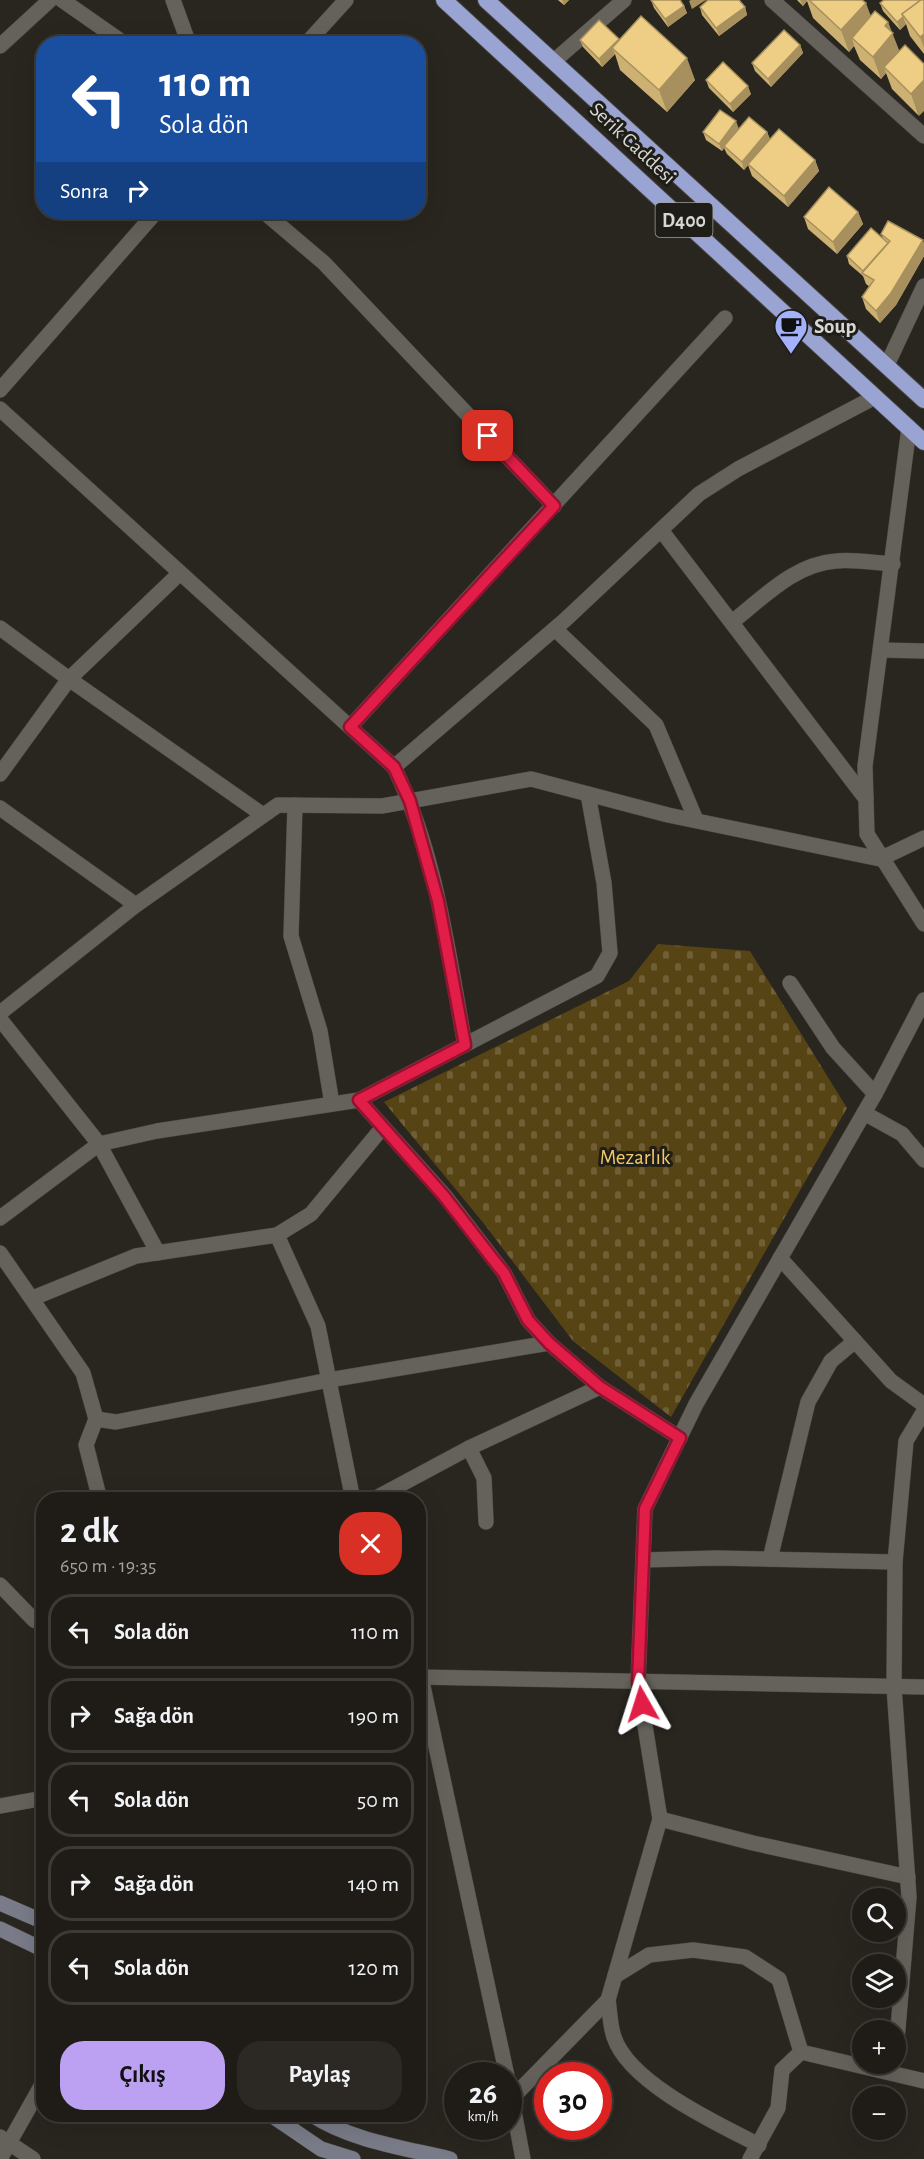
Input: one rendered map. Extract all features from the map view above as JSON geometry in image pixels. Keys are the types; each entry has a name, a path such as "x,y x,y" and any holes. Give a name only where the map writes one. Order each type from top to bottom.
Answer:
{"highway":[{"name":"Serik Caddesi","path":"444,0 924,442"},
{"name":"Serik Caddesi","path":"486,0 924,400"}],"main road":[{"path":"0,1903 36,1919"},
{"path":"0,1929 36,1946"},
{"path":"281,2122 321,2149 353,2159"},
{"path":"325,2122 363,2137 450,2159"}],"street":[{"path":"0,46 50,0"},
{"path":"62,0 114,36"},
{"path":"173,0 186,36"},
{"path":"313,36 346,0"},
{"path":"554,61 624,0"},
{"path":"772,0 924,136"},
{"path":"0,390 150,219"},
{"path":"272,219 324,263 554,506"},
{"path":"887,365 924,286"},
{"path":"350,727 725,318"},
{"path":"394,767 555,628 699,494 738,469 875,397"},
{"path":"0,409 394,767 410,801 438,901 465,1045"},
{"path":"909,428 865,766 867,834 880,859 924,924"},
{"path":"661,530 866,799"},
{"path":"732,622 784,581 815,565 837,561 892,564"},
{"path":"0,774 69,679 180,573"},
{"path":"0,628 263,815"},
{"path":"555,628 656,725 696,820"},
{"path":"880,651 924,651"},
{"path":"0,1013 136,905 278,805 382,806 531,779 696,820 880,859 924,838"},
{"path":"0,1218 99,1144 157,1131 359,1100 597,976 610,953 604,883 588,794"},
{"path":"295,805 291,936 320,1031 332,1104"},
{"path":"0,808 136,905"},
{"path":"790,983 833,1048 875,1094"},
{"path":"759,2145 686,2108 633,2065 614,2038 608,2000 660,1819 638,1682 645,1509 696,1404 875,1094 924,1000"},
{"path":"0,1019 99,1144 158,1253"},
{"path":"359,1100 444,1196 504,1273 528,1320 549,1343 600,1387 680,1438"},
{"path":"864,1113 902,1134 924,1160"},
{"path":"33,1298 136,1256 278,1235 311,1214 383,1127"},
{"path":"278,1235 318,1326 351,1492"},
{"path":"0,1253 83,1373 96,1419 86,1445 98,1492"},
{"path":"780,1258 891,1381 924,1405"},
{"path":"770,1560 808,1402 831,1361 855,1341"},
{"path":"96,1419 116,1422 329,1380 549,1343"},
{"path":"387,1492 469,1448 600,1387"},
{"path":"900,2020 917,1898 908,1876 894,1687 895,1562 906,1441 924,1411"},
{"path":"469,1448 484,1478 486,1522"},
{"path":"643,1560 895,1562"},
{"path":"0,1585 36,1621"},
{"path":"426,1677 924,1687"},
{"path":"426,1705 504,2062"},
{"path":"0,1806 36,1799"},
{"path":"660,1819 753,1843 908,1876"},
{"path":"615,1976 649,1956 693,1950 746,1957 779,1979 801,2052"},
{"path":"522,2088 608,2000"},
{"path":"801,2052 852,2061"},
{"path":"750,2159 778,2108 782,2070 801,2052"},
{"path":"906,2074 924,2082"},
{"path":"0,2159 4,2140 36,2093"},
{"path":"4,2140 33,2159"},
{"path":"520,2140 523,2159"}],"green space":[{"name":"Mezarlık","path":"658,944 750,951 847,1108 671,1417 573,1341 485,1225 384,1102 629,981"}],"building":[{"path":"651,0 680,0 684,6 665,19"},
{"path":"708,0 739,0 745,7 716,28 700,7"},
{"path":"809,0 862,0 866,3 841,30"},
{"path":"884,0 921,0 902,14 903,17 897,22 880,3"},
{"path":"924,0 924,34 920,37 902,14"},
{"path":"875,11 888,22 885,26 893,33 873,57 852,38"},
{"path":"641,16 687,58 659,90 612,48"},
{"path":"599,20 619,39 599,59 580,40"},
{"path":"784,30 800,45 768,79 752,63"},
{"path":"905,45 924,64 924,80 911,94 884,67"},
{"path":"723,62 748,86 730,104 706,80"},
{"path":"720,110 736,121 719,144 703,132"},
{"path":"749,117 767,132 742,162 724,146"},
{"path":"779,129 815,160 784,196 748,164"},
{"path":"829,187 858,212 833,242 804,217"},
{"path":"888,221 923,240 891,293 876,311 862,297 874,280 862,273 890,241 881,234"},
{"path":"871,228 888,243 863,271 847,256"}],"place":[{"name":"Soup","path":"791,355"}],"route":[{"path":"488,436 554,506 350,727 394,767 410,801 438,901 465,1045 359,1100 444,1196 504,1273 528,1320 549,1343 600,1387 680,1438 645,1509 638,1682 642,1704"}]}
